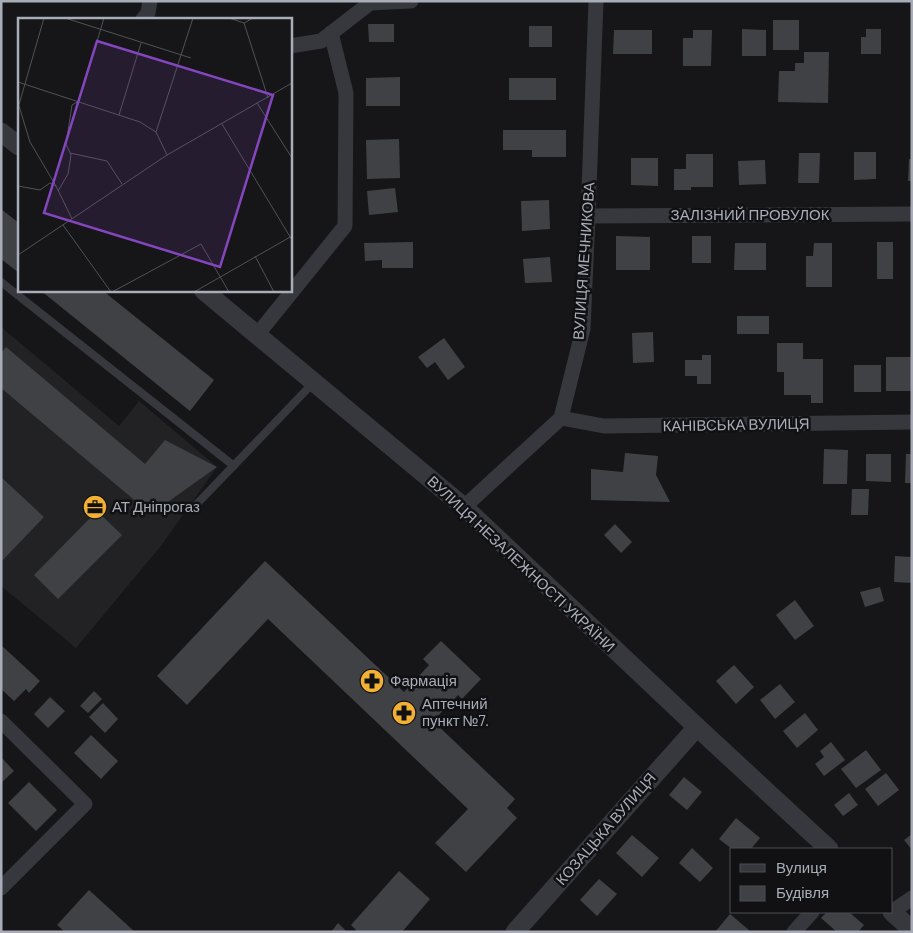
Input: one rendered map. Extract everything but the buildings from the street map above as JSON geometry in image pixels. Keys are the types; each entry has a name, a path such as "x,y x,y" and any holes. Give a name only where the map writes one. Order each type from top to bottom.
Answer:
{"street":[{"path":"147,11 160,1"},
{"path":"291,46 321,41 370,3 411,1"},
{"name":"ВУЛИЦЯ МЕЧНИКОВА","path":"561,418 583,329 596,1"},
{"path":"257,335 345,226 346,93 331,33"},
{"name":"ЗАЛІЗНИЙ ПРОВУЛОК","path":"588,216 912,214"},
{"name":"ВУЛИЦЯ НЕЗАЛЕЖНОСТІ УКРАЇНИ","path":"204,291 464,507 828,848"},
{"path":"464,507 561,418"},
{"name":"КАНІВСЬКА ВУЛИЦЯ","path":"561,418 604,426 912,422"},
{"path":"1,721 85,804 1,888"},
{"name":"КОЗАЦЬКА ВУЛИЦЯ","path":"515,932 697,727"},
{"path":"893,911 912,898"},
{"path":"794,932 811,913"},
{"path":"893,913 912,930"}],"lane":[{"path":"1,282 234,466"},
{"path":"192,509 314,382"}],"shaded area":[{"name":"АТ Дніпрогаз","path":"1,327 119,426 139,401 217,467 160,547 76,648 1,586"}],"place":[{"name":"АТ Дніпрогаз","path":"95,507"},
{"name":"Фармація","path":"372,681"},
{"name":"Аптечний пункт №7.","path":"404,713"}]}
